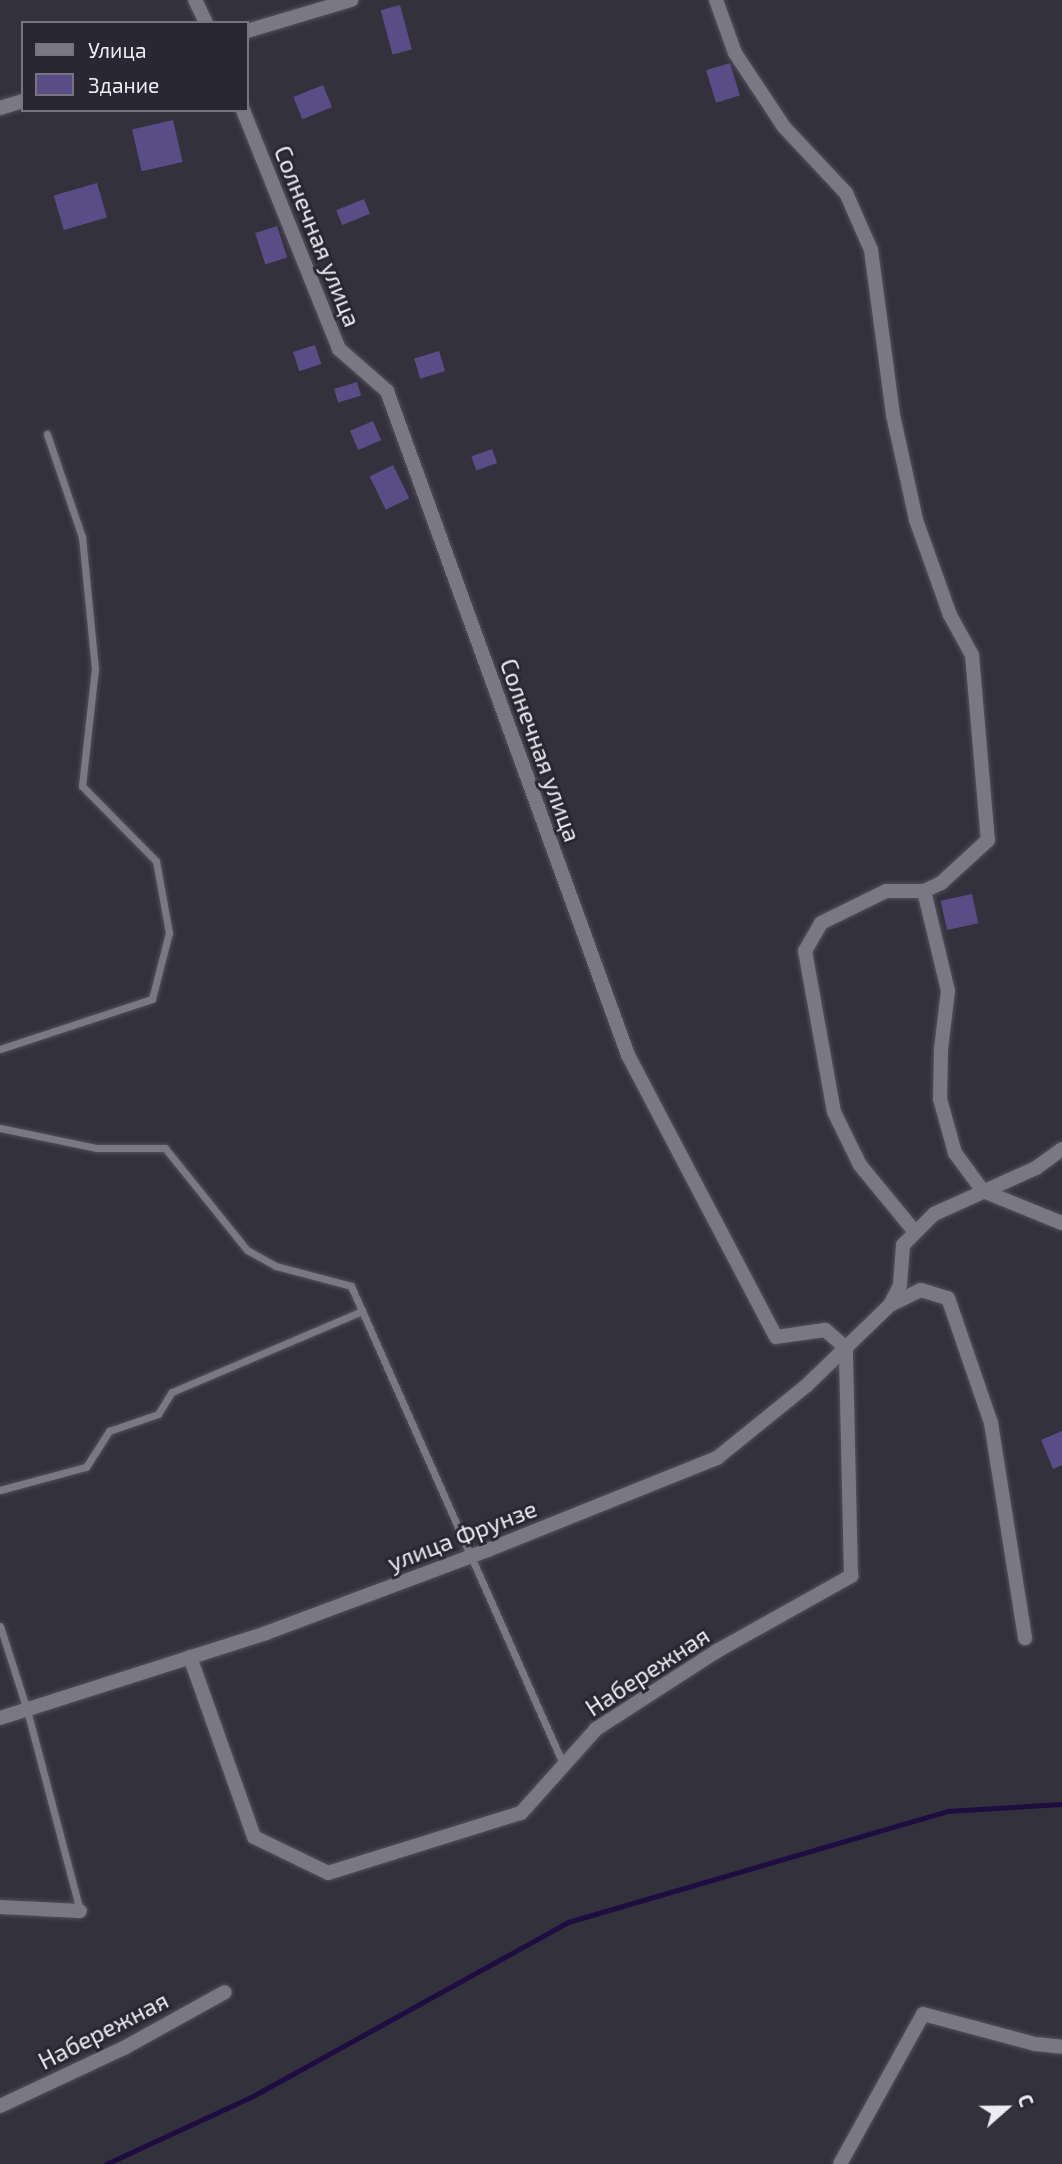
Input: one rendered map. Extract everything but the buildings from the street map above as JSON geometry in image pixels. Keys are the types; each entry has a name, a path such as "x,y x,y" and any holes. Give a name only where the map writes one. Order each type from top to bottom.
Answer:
{"street":[{"path":"195,0 205,21"},
{"path":"248,31 351,0"},
{"path":"716,0 735,54 784,127 846,193 871,250 893,415 916,520 950,615 972,655 988,840 941,883 923,891 886,891 821,923 805,951 834,1112 860,1165 915,1233"},
{"path":"0,108 21,102"},
{"name":"Солнечная улица","path":"244,112 339,349 387,391 628,1055 776,1337 825,1330 846,1348"},
{"path":"923,891 948,991 941,1049 940,1099 955,1153 983,1191 1062,1223"},
{"path":"890,1305 900,1285 902,1245 934,1214 1036,1168 1062,1149"},
{"path":"890,1305 921,1290 948,1298 991,1423 1025,1638"},
{"name":"улица Фрунзе","path":"0,1718 266,1633 471,1556 718,1458 806,1386 890,1305"},
{"name":"Набережная","path":"190,1657 254,1837 328,1873 521,1813 596,1729 717,1651 851,1576 846,1348"},
{"path":"0,1907 80,1911"},
{"name":"Набережная","path":"0,2106 124,2048 225,1992"},
{"path":"840,2164 923,2014 1035,2044 1062,2048"}],"lane":[{"path":"0,1049 152,999 169,933 156,861 82,786 95,669 82,537 47,434"},
{"path":"0,1128 97,1148 165,1148 247,1250 276,1266 351,1286 564,1767"},
{"path":"0,1490 86,1467 108,1432 158,1414 172,1392 362,1311"},
{"path":"0,1626 27,1710 80,1911"}],"waterway":[{"path":"106,2164 253,2096 568,1922 947,1811 1062,1804"}]}
